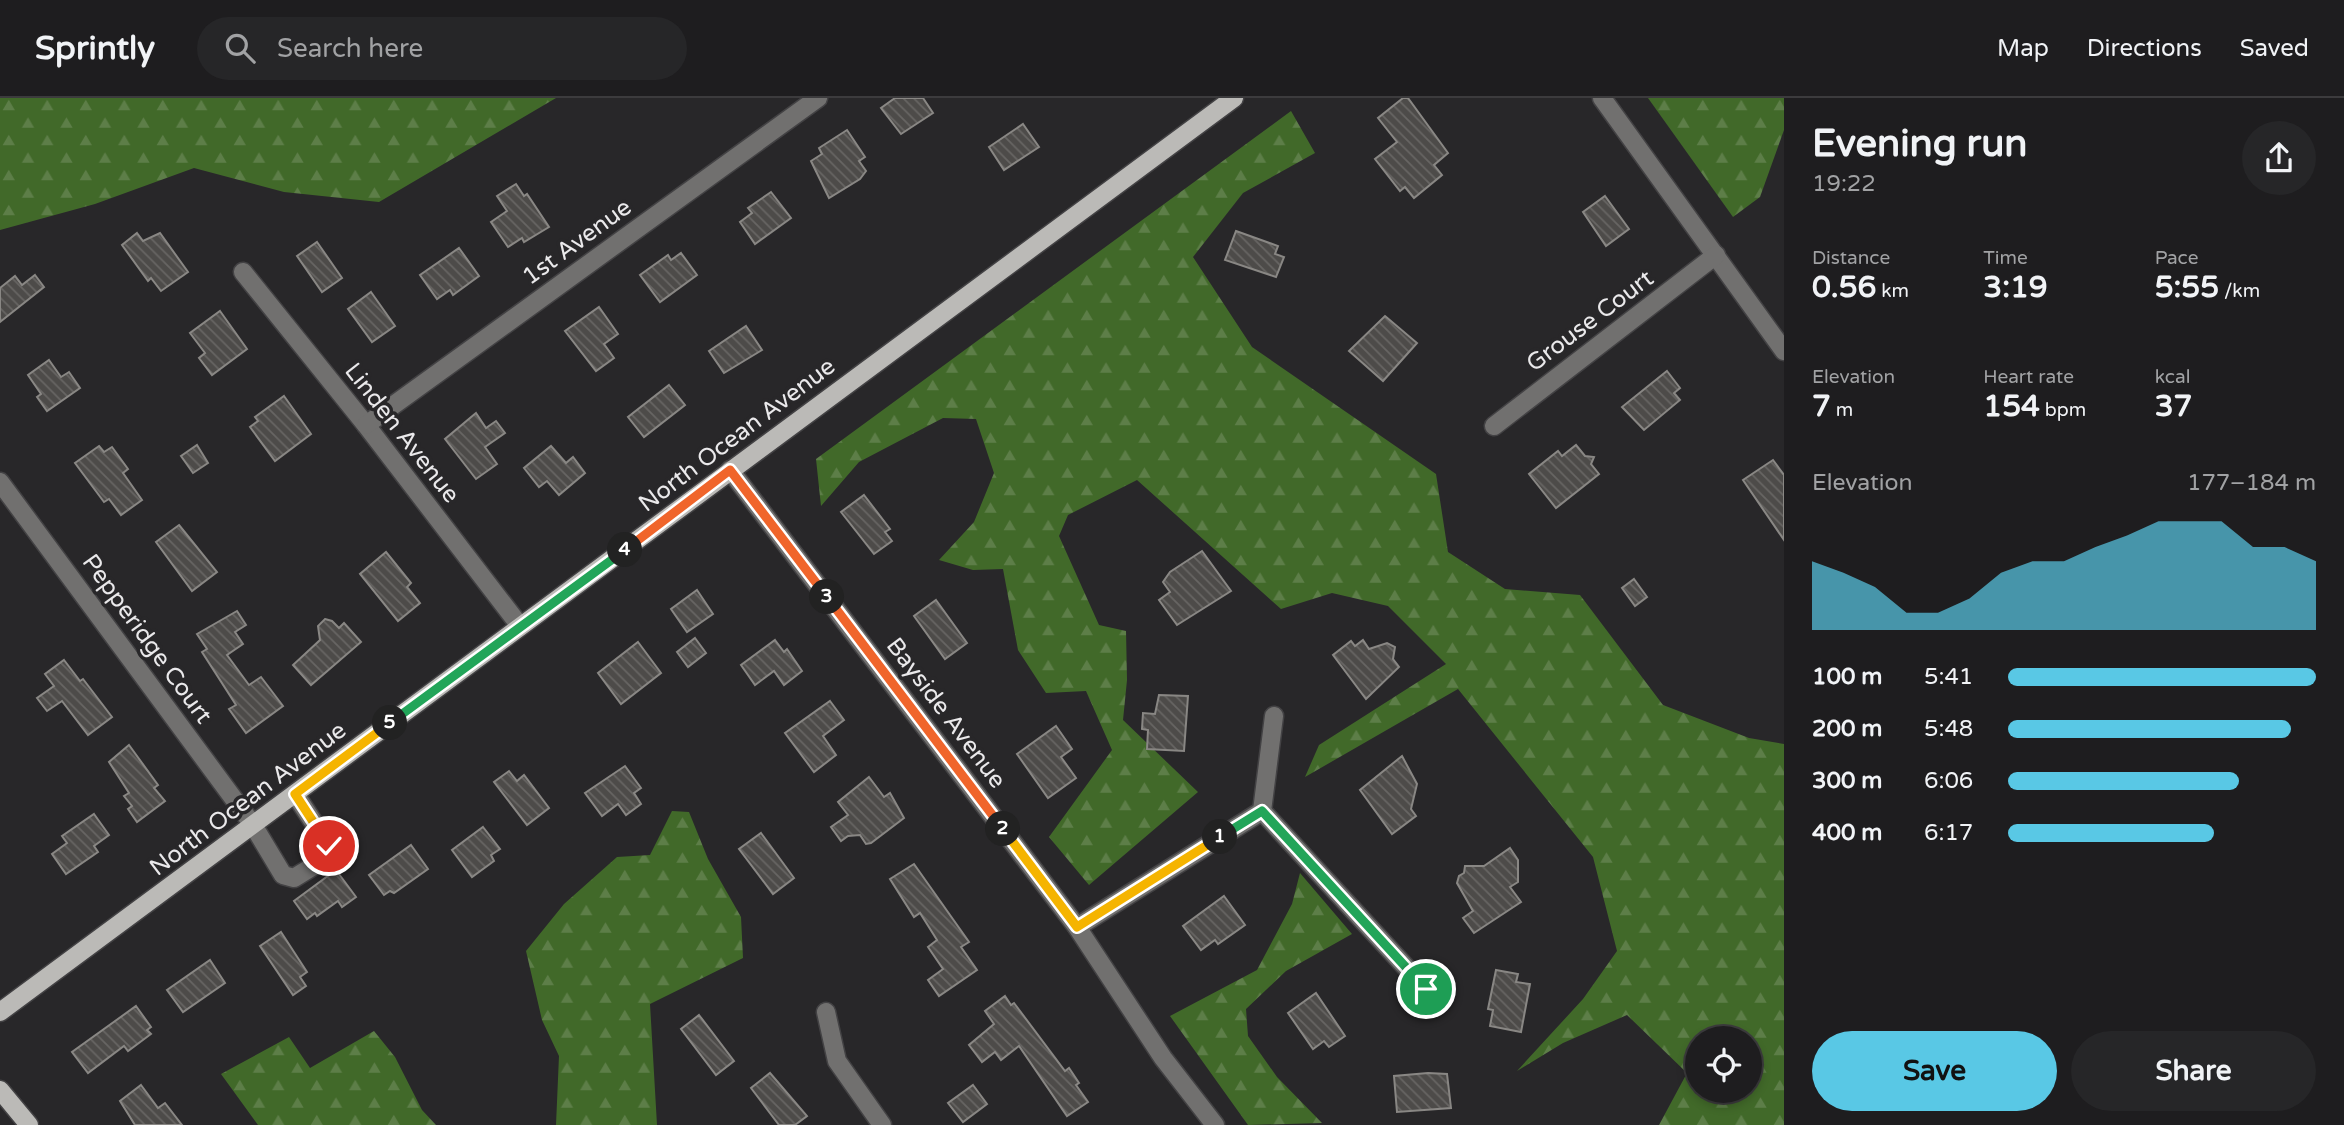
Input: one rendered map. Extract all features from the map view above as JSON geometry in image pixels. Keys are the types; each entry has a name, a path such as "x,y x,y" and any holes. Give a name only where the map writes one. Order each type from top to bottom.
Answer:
{"main road":[{"name":"North Ocean Avenue","path":"0,1012 1234,98"},
{"path":"0,1090 29,1125"}],"street":[{"name":"1st Avenue","path":"366,425 818,98"},
{"path":"1602,98 1784,351"},
{"name":"Grouse Court","path":"1493,426 1716,255"},
{"name":"Linden Avenue","path":"243,272 366,425 520,626"},
{"name":"Bayside Avenue","path":"730,470 1077,927 1163,1058 1215,1125"},
{"name":"Pepperidge Court","path":"0,482 253,825 283,874 294,878 328,857 329,846 295,794"},
{"path":"1274,716 1262,811 1426,989"},
{"path":"1077,927 1262,811"},
{"path":"826,1012 837,1061 882,1125"}],"green space":[{"path":"0,98 556,98 379,202 284,192 194,168 95,204 0,230"},
{"path":"1648,98 1784,98 1784,130 1760,197 1733,217"},
{"path":"1291,111 1315,153 1243,193 1193,257 1252,347 1436,474 1448,552 1505,589 1580,595 1663,705 1749,738 1784,744 1784,1125 1659,1125 1685,1077 1685,1103 1762,1103 1762,1026 1685,1026 1685,1071 1627,1015 1563,1043 1517,1071 1583,999 1617,951 1593,857 1458,689 1305,777 1319,745 1446,664 1388,606 1332,593 1281,609 1137,480 1068,515 1059,536 1099,625 1126,631 1127,680 1123,720 1198,792 1089,885 1049,837 1112,750 1086,691 1046,693 1018,650 1003,569 973,570 939,560 974,522 994,473 976,419 943,418 859,462 821,506 816,459"},
{"path":"672,811 689,812 708,859 741,917 743,958 650,1004 657,1125 556,1125 559,1056 542,1020 526,951 564,904 617,857 650,855"},
{"path":"1300,873 1352,934 1286,971 1246,1009 1248,1036 1277,1077 1322,1123 1248,1125 1170,1016 1257,970 1292,904"},
{"path":"374,1031 395,1057 422,1110 436,1125 258,1125 221,1074 289,1037 310,1068"}],"building":[{"path":"895,98 923,98 933,113 901,134 881,108"},
{"path":"1403,98 1408,98 1448,153 1434,165 1442,175 1414,198 1405,187 1400,191 1375,159 1397,142 1378,118"},
{"path":"1023,124 1039,147 1004,170 989,147"},
{"path":"847,130 865,157 859,161 866,171 860,179 829,198 811,161 822,154 819,148"},
{"path":"516,184 524,196 527,194 549,227 524,242 522,238 508,247 491,222 507,211 497,196"},
{"path":"771,192 791,218 755,244 740,222 752,213 748,208"},
{"path":"1605,196 1629,229 1606,246 1583,212"},
{"path":"1236,231 1278,246 1275,254 1284,257 1276,277 1225,260"},
{"path":"137,233 143,241 160,233 188,272 161,291 151,278 148,281 122,245"},
{"path":"317,242 342,278 322,292 297,256"},
{"path":"459,248 479,276 453,295 450,290 437,299 420,275"},
{"path":"681,253 697,275 660,302 640,275 668,255 671,260"},
{"path":"35,275 44,287 0,322 0,288 15,276 22,285"},
{"path":"371,292 395,326 372,342 348,309"},
{"path":"599,307 618,334 604,344 614,358 596,371 565,331"},
{"path":"220,311 247,349 212,375 199,358 205,353 190,333"},
{"path":"1385,316 1417,343 1383,381 1349,351"},
{"path":"746,326 762,350 724,373 709,351"},
{"path":"49,360 61,377 69,372 80,388 47,411 37,397 41,394 28,375"},
{"path":"1667,371 1680,388 1674,393 1680,400 1644,430 1622,407"},
{"path":"669,385 685,405 644,437 628,417"},
{"path":"284,396 311,434 275,461 250,427 258,421 255,417"},
{"path":"476,413 486,428 496,421 505,433 485,447 497,464 476,479 445,439"},
{"path":"197,445 208,463 193,473 181,456"},
{"path":"1576,445 1585,456 1594,457 1591,464 1599,474 1556,508 1529,474 1558,451 1562,456"},
{"path":"99,446 104,452 112,447 128,469 123,473 142,500 121,515 109,499 104,502 75,463"},
{"path":"551,446 566,463 573,457 585,473 559,495 547,481 539,487 524,468"},
{"path":"1773,460 1784,475 1784,540 1743,480"},
{"path":"864,495 890,529 885,532 892,541 874,554 841,512"},
{"path":"179,525 217,572 192,591 156,542"},
{"path":"1202,551 1231,591 1177,625 1159,600 1170,592 1163,582 1170,572"},
{"path":"386,552 411,583 407,587 420,603 398,621 360,574"},
{"path":"1634,579 1647,597 1635,606 1622,588"},
{"path":"697,590 713,614 687,632 671,609"},
{"path":"936,600 967,643 945,659 914,616"},
{"path":"237,611 246,625 235,632 243,644 227,655 249,685 261,677 283,706 246,733 229,709 236,705 202,652 207,649 197,634"},
{"path":"325,619 332,621 339,628 344,623 361,642 311,685 293,665 320,640 318,626"},
{"path":"695,638 706,653 688,667 677,652"},
{"path":"775,640 784,652 787,649 802,671 784,685 774,671 755,685 741,665"},
{"path":"1363,640 1369,649 1387,643 1395,647 1393,659 1399,667 1366,699 1333,655 1351,641 1355,646"},
{"path":"638,642 661,673 621,704 598,673"},
{"path":"64,660 80,681 83,679 112,717 88,735 62,701 47,711 37,698 54,686 45,674"},
{"path":"1159,695 1188,696 1184,751 1147,749 1148,730 1142,729 1143,713 1155,714"},
{"path":"830,701 844,720 823,736 836,755 814,772 785,733"},
{"path":"1056,726 1072,749 1061,757 1076,778 1048,798 1017,754"},
{"path":"129,745 158,785 154,788 165,801 137,822 128,809 132,806 124,796 129,793 109,762"},
{"path":"1402,756 1417,784 1411,809 1416,816 1392,834 1360,790"},
{"path":"625,766 641,788 634,793 641,804 626,815 618,804 602,816 585,793"},
{"path":"509,771 517,781 524,775 549,808 527,825 494,782"},
{"path":"869,777 884,797 890,793 904,818 871,843 866,844 860,835 848,836 841,841 831,827 848,815 838,802"},
{"path":"94,814 109,835 94,846 98,852 66,874 52,854 67,843 62,836"},
{"path":"483,827 500,849 491,855 494,861 472,877 452,850"},
{"path":"761,833 794,878 773,894 739,849"},
{"path":"411,845 428,869 394,893 390,891 384,895 369,875"},
{"path":"1510,848 1518,860 1518,882 1510,887 1521,902 1474,933 1463,918 1473,911 1457,883 1459,876 1464,873 1465,866 1484,866"},
{"path":"914,864 969,942 961,947 977,970 939,996 928,980 943,969 928,947 937,940 920,913 914,917 890,879"},
{"path":"336,870 356,897 342,907 338,901 317,916 315,913 307,919 294,901"},
{"path":"1224,896 1245,925 1218,944 1215,940 1201,950 1183,926"},
{"path":"281,932 307,972 300,977 306,986 293,995 260,946"},
{"path":"210,960 225,983 183,1012 167,990"},
{"path":"1496,970 1518,974 1516,982 1530,984 1521,1032 1490,1026 1493,1010 1488,1009"},
{"path":"1316,993 1345,1036 1329,1047 1324,1041 1313,1049 1288,1013"},
{"path":"1005,996 1011,1005 1014,1003 1065,1071 1069,1068 1079,1083 1076,1085 1088,1102 1067,1116 1019,1046 1001,1060 995,1052 982,1062 969,1045 994,1024 985,1011"},
{"path":"136,1006 151,1027 147,1030 151,1034 128,1051 124,1046 88,1073 72,1052"},
{"path":"699,1015 734,1061 716,1075 681,1029"},
{"path":"770,1073 807,1116 795,1125 779,1125 751,1088"},
{"path":"1447,1074 1451,1108 1397,1112 1394,1076"},
{"path":"141,1085 158,1108 165,1103 182,1125 135,1125 120,1101"},
{"path":"973,1085 987,1104 963,1122 948,1103"}],"route":[{"path":"329,846 295,794 730,470 1077,927 1262,811 1426,989"}]}
